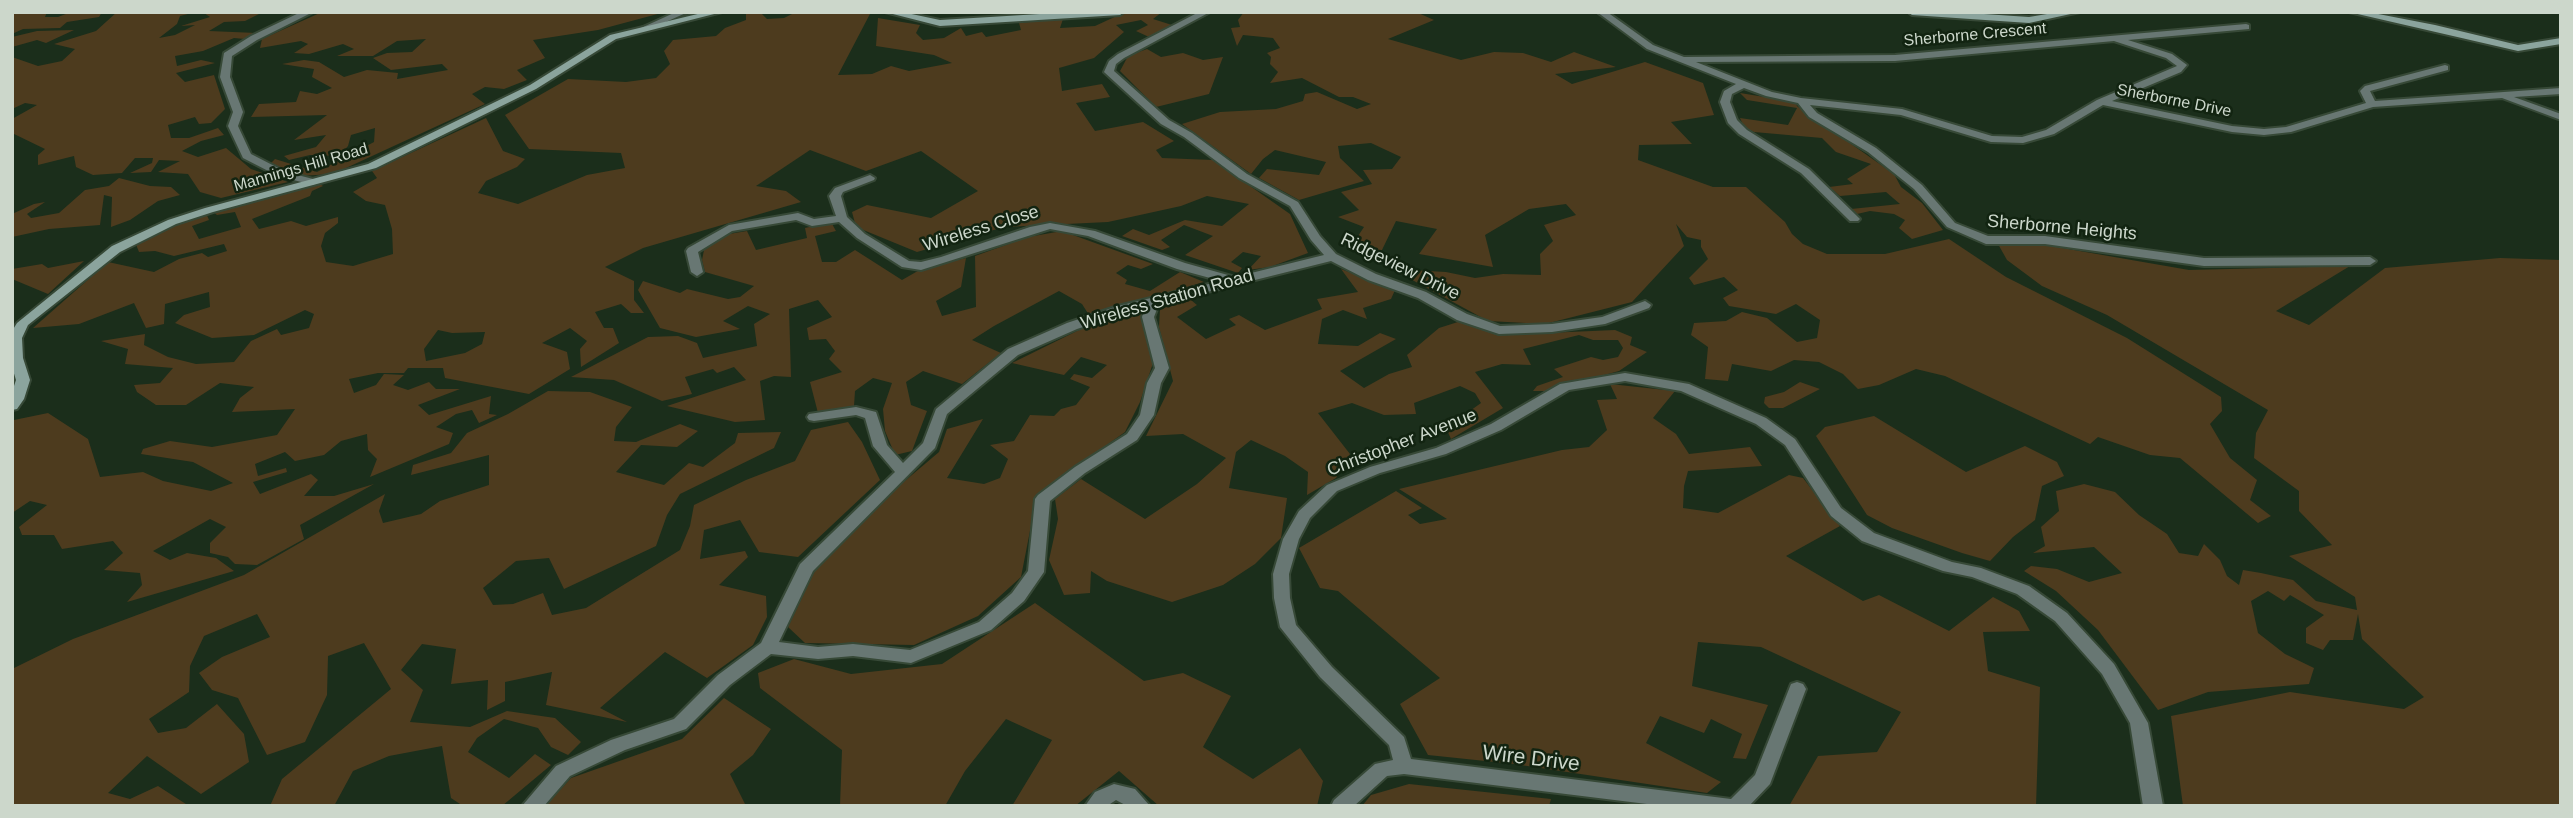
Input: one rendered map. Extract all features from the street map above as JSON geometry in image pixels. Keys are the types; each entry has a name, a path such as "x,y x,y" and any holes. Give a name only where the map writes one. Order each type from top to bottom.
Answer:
{"main road":[{"name":"Mannings Hill Road","path":"12,406 18,399 23,380 13,339 23,323 116,249 172,222 372,166 533,87 598,44 645,28 718,12"},
{"path":"889,12 940,23 1120,12"},
{"path":"1912,12 2028,20 2076,12"},
{"path":"2353,12 2518,48 2561,41"}],"street":[{"path":"309,12 254,38 227,55 225,77 238,112 233,126 247,156 282,174 313,182"},
{"path":"645,28 684,12"},
{"name":"Ridgeview Drive","path":"1206,12 1121,55 1112,63 1109,72 1165,122 1188,135 1243,176 1294,204 1315,238 1332,257 1372,277 1422,295 1462,317 1499,330 1552,328 1605,320 1646,305"},
{"name":"Sherborne Drive","path":"1601,12 1632,36 1676,58 1742,85 1801,101 1902,112 1991,139 2023,140 2050,132 2101,102 2232,129 2263,132 2287,130 2372,104 2561,91"},
{"path":"2112,38 2246,27"},
{"name":"Sherborne Crescent","path":"1676,58 1850,60 2112,38 2169,56 2182,65 2178,70 2101,102"},
{"path":"2372,104 2364,91 2368,88 2445,68"},
{"path":"1742,85 1727,93 1725,102 1732,121 1743,132 1805,171 1854,219"},
{"path":"2503,96 2561,117"},
{"name":"Sherborne Heights","path":"1801,101 1814,115 1872,150 1918,187 1951,225 1986,240 2045,240 2203,262 2370,261"},
{"path":"697,272 691,258 692,251 729,228 798,216 812,223 842,218 835,195 839,190 870,178"},
{"name":"Wireless Close","path":"842,218 861,236 906,264 921,266 945,260 1050,226 1091,233 1181,266 1235,281"},
{"name":"Wireless Station Road","path":"532,806 564,771 618,745 680,724 724,680 768,648 806,568 930,445 941,412 1013,352 1072,327 1154,300 1332,257"},
{"path":"768,648 818,653 853,650 911,657 985,626 1018,597 1036,572 1043,499 1080,470 1132,437 1147,415 1154,383 1162,368 1148,317 1154,300"},
{"name":"Christopher Avenue","path":"1404,766 1396,743 1326,672 1288,627 1282,598 1282,575 1291,539 1309,509 1332,488 1375,470 1441,451 1496,428 1565,387 1625,377 1684,387 1761,421 1790,442 1836,513 1868,537 1949,567 1975,572 2023,590 2061,617 2108,669 2139,723 2154,806"},
{"path":"814,417 856,411 871,415 880,446 904,473"},
{"path":"1737,806 1763,779 1797,689"},
{"name":"Wire Drive","path":"1341,806 1382,769 1404,766 1729,806"},
{"path":"1094,806 1102,797 1114,792 1128,795 1140,806"}],"shaded area":[{"path":"12,12 47,12 45,17 58,17 71,12 102,12 99,17 67,22 60,28 23,29 12,34"},
{"path":"117,12 196,12 180,16 177,24 159,38 175,35 195,25 181,26 210,17 204,13 206,12 263,12 245,21 224,22 209,31 257,33 245,39 234,38 203,51 175,56 177,66 201,60 215,63 176,73 185,82 214,75 225,109 211,123 199,124 195,117 168,125 171,138 189,138 218,128 224,135 201,141 182,151 198,157 226,148 251,169 288,182 221,198 200,192 188,174 158,172 180,161 159,160 151,172 130,173 152,163 153,158 135,158 122,173 93,175 76,167 74,156 38,165 38,155 45,149 12,133 12,119 37,105 25,103 12,109 12,57 38,66 62,61 75,49 54,44 96,31"},
{"path":"322,12 665,12 598,30 533,40 545,58 517,70 527,80 504,89 485,87 472,94 485,104 333,174 300,176 270,164 275,159 317,172 374,142 375,128 351,135 348,146 339,156 310,155 289,160 284,156 316,147 326,135 294,140 327,115 251,117 259,104 296,102 300,91 317,94 332,88 312,77 314,69 282,64 304,60 319,62 344,77 367,70 398,73 397,79 448,70 442,64 391,70 373,58 387,53 412,52 426,39 397,41 373,56 337,56 354,49 343,44 309,54 294,53 308,44 301,41 260,48 262,39"},
{"path":"746,12 760,12 767,19 784,18 796,12 871,12 838,75 872,74 891,66 909,71 952,63 934,55 876,46 878,18 920,25 916,33 923,40 944,38 961,28 966,36 982,32 986,37 1021,30 1019,23 1063,19 1060,28 1095,26 1121,14 1162,12 1153,19 1172,25 1149,37 1136,31 1148,25 1141,20 1116,25 1124,32 1094,58 1059,68 1062,91 1102,84 1110,97 1076,103 1095,131 1143,122 1174,141 1156,150 1162,158 1213,160 1290,214 1308,253 1270,267 1248,270 1261,256 1243,252 1231,262 1242,268 1238,273 1185,255 1213,236 1184,225 1161,240 1170,247 1162,250 1122,236 1133,229 1149,235 1185,220 1222,226 1249,204 1207,196 1181,206 1108,222 1004,227 917,252 856,227 852,212 867,205 931,218 978,191 921,151 866,171 810,150 756,186 786,191 801,202 643,248 605,267 634,281 634,300 644,313 631,313 621,304 595,312 604,328 613,328 619,343 581,367 580,349 587,341 570,328 542,343 567,352 570,369 529,394 445,378 443,368 408,368 404,373 378,373 349,379 354,393 376,385 384,374 404,375 393,385 408,390 429,382 436,389 460,389 418,405 429,415 491,396 489,414 497,415 479,423 472,410 456,414 436,427 453,433 449,444 370,477 377,459 368,450 367,434 341,441 324,455 295,461 285,452 255,464 258,476 286,468 287,472 253,482 260,494 311,474 318,480 304,496 334,496 374,484 300,525 304,539 257,565 235,564 228,557 210,553 210,543 226,527 210,519 153,551 170,560 187,553 216,558 234,571 127,602 142,585 140,573 104,570 123,553 113,541 62,549 54,535 22,535 19,527 47,505 30,501 12,513 14,420 48,413 88,439 100,477 143,472 163,481 211,491 233,483 193,462 141,454 143,449 170,441 212,447 277,435 295,409 232,412 240,398 254,387 220,383 186,405 156,405 137,392 134,385 160,383 173,368 125,364 128,349 101,341 145,334 144,345 168,357 196,364 234,362 251,341 277,329 281,335 309,328 314,314 305,310 254,335 212,338 175,323 184,315 210,307 209,292 165,304 164,324 146,328 134,303 79,324 33,328 108,262 154,272 179,259 202,253 208,257 227,251 224,244 174,256 155,251 139,252 135,242 206,213 209,220 192,226 199,239 241,227 235,212 217,215 212,211 320,184 323,186 312,191 310,196 252,219 259,229 291,221 306,226 338,217 338,223 325,233 321,246 326,262 353,266 393,254 392,229 385,205 366,201 353,192 377,178 372,171 486,118 503,151 525,159 517,167 486,181 478,193 518,204 587,175 625,168 621,153 529,149 505,115 568,79 626,82 656,78 670,64 664,51 673,40 716,36 725,28 746,20","holes":["438,330 452,333 485,332 482,344 465,353 426,361 424,349"]},
{"path":"1244,12 1416,12 1434,20 1388,39 1461,60 1494,52 1523,53 1551,62 1574,52 1616,67 1555,74 1572,84 1645,62 1703,83 1714,115 1671,122 1692,144 1639,145 1638,160 1713,187 1746,187 1785,222 1792,234 1803,244 1827,254 1885,254 1949,239 2006,277 2127,338 2221,397 2222,411 2210,424 2230,458 2257,480 2250,500 2271,516 2258,523 2180,458 2150,455 2098,437 2090,444 1945,376 1916,369 1879,385 1858,389 1843,374 1819,362 1794,360 1771,371 1732,364 1728,381 1705,379 1708,347 1691,335 1694,323 1726,321 1742,312 1767,318 1797,342 1817,338 1820,320 1796,304 1776,314 1729,306 1723,298 1738,290 1724,277 1694,285 1689,278 1708,259 1701,247 1701,240 1687,237 1676,224 1684,246 1632,302 1545,324 1488,321 1392,269 1446,272 1475,278 1503,274 1541,275 1540,254 1553,241 1544,225 1576,215 1566,204 1529,209 1485,235 1493,267 1419,254 1437,229 1396,221 1381,252 1352,245 1364,227 1338,217 1359,210 1341,192 1372,184 1363,170 1392,169 1401,157 1371,143 1338,146 1340,158 1364,181 1299,200 1259,178 1267,169 1319,175 1326,162 1275,150 1263,159 1251,174 1182,124 1220,112 1276,109 1303,101 1305,94 1317,92 1357,109 1371,104 1353,97 1339,97 1302,78 1270,83 1278,72 1270,64 1271,57 1267,53 1280,48 1273,38 1243,35 1237,46 1231,28 1240,27 1238,20"},
{"path":"74,30 46,43 37,40 12,47 12,37 37,31"},
{"path":"1147,49 1161,57 1183,53 1203,60 1223,57 1209,94 1156,107 1120,71 1128,56"},
{"path":"1740,93 1796,102 1797,106 1894,174 1901,187 1922,203 1943,230 1912,239 1899,228 1905,220 1894,214 1870,211 1857,214 1851,209 1900,204 1886,192 1840,196 1829,187 1853,184 1847,179 1871,164 1836,152 1822,138 1754,132 1744,127 1740,118 1788,125 1797,108 1747,100"},
{"path":"119,178 150,186 171,187 180,195 158,201 130,220 111,227 112,197 104,195 100,225 49,229 12,237 12,214 45,202 27,214 31,218 59,213 85,190 109,186"},
{"path":"831,222 836,231 815,236 822,262 836,262 855,250 902,280 923,268 966,258 961,287 936,301 942,316 976,307 975,256 1028,237 1062,231 1153,264 1141,269 1128,265 1116,273 1127,280 1125,284 1150,291 1180,272 1204,282 1089,315 1082,304 1059,291 994,326 972,340 1001,353 962,384 923,371 906,382 911,405 927,411 912,451 895,455 885,431 883,409 892,383 873,378 855,391 854,406 818,413 810,382 842,372 829,359 835,351 826,339 809,340 807,328 832,317 818,300 789,309 791,377 774,376 760,381 765,420 735,422 667,406 746,380 734,367 717,373 713,369 685,377 692,394 662,401 614,380 571,377 648,337 678,336 697,343 703,358 757,346 754,324 770,314 748,306 723,321 740,329 696,337 660,328 638,290 643,281 680,293 687,289 728,299 740,297 754,286 705,272 702,260 704,250 729,234 747,231 756,250 807,238 805,228"},
{"path":"1998,244 2051,246 2189,270 2350,266 2276,311 2309,325 2385,268 2500,258 2561,260 2561,806 2183,806 2171,716 2290,692 2404,709 2424,697 2362,639 2358,614 2353,640 2330,640 2323,650 2306,643 2306,628 2324,615 2290,595 2284,601 2268,591 2251,601 2258,633 2285,654 2314,668 2309,684 2208,692 2158,710 2098,630 2056,591 2024,571 2031,566 2057,569 2089,582 2122,573 2094,547 2033,553 2045,546 2041,527 2059,511 2056,491 2084,484 2115,492 2139,515 2167,534 2179,553 2198,556 2204,544 2220,560 2227,576 2239,585 2243,570 2261,573 2293,580 2316,601 2357,610 2355,597 2289,556 2332,545 2299,511 2299,491 2254,458 2256,433 2268,410 2107,315 2042,286 2007,260"},
{"path":"84,261 48,294 12,279 12,269 42,264 48,268"},
{"path":"1341,269 1395,290 1391,299 1363,308 1367,319 1343,310 1322,319 1318,344 1358,346 1380,333 1396,339 1340,371 1364,388 1389,374 1412,367 1407,355 1439,328 1461,321 1500,335 1615,330 1632,337 1630,345 1647,352 1619,371 1546,391 1533,391 1537,386 1563,377 1554,369 1591,357 1603,360 1618,357 1623,348 1618,340 1593,340 1579,335 1523,349 1531,365 1502,364 1475,372 1503,408 1451,439 1446,428 1481,403 1475,393 1460,386 1414,403 1416,414 1384,415 1352,403 1318,413 1350,454 1336,478 1307,495 1308,472 1285,456 1251,440 1236,452 1229,488 1287,498 1281,538 1255,564 1223,585 1172,602 1107,581 1091,571 1090,593 1064,595 1049,560 1058,519 1055,499 1081,479 1145,519 1197,484 1226,458 1183,434 1146,436 1173,381 1159,327 1160,309 1191,300 1197,305 1177,317 1206,339 1236,325 1229,319 1239,315 1265,330 1322,309 1317,299 1358,292"},
{"path":"1140,311 1153,363 1140,402 1125,432 1037,495 1021,577 978,616 914,645 805,643 788,627 817,566 874,507 939,452 947,429 983,419 947,478 984,484 1000,478 1008,459 990,445 1014,441 1030,415 1054,416 1061,409 1076,405 1090,387 1070,379 1074,374 1092,378 1107,365 1081,357 1064,375 1012,363 1081,329"},
{"path":"1800,382 1820,389 1783,408 1769,408 1764,403 1765,397 1784,392"},
{"path":"1610,384 1675,391 1653,418 1676,434 1689,454 1750,447 1762,466 1688,471 1683,508 1718,513 1789,475 1803,478 1840,526 1786,556 1863,601 1879,595 1949,631 1993,597 2019,611 2030,631 1983,632 1988,671 2040,687 2036,806 1789,806 1818,756 1877,752 1901,712 1761,647 1698,642 1692,686 1768,705 1746,759 1733,758 1742,734 1711,719 1704,733 1660,716 1646,743 1721,782 1707,793 1514,764 1428,755 1400,704 1440,678 1338,591 1320,588 1299,548 1396,491 1422,508 1408,515 1420,524 1447,519 1399,489 1562,450 1589,447 1607,430 1597,400 1617,399"},
{"path":"548,391 590,392 632,407 616,427 614,441 636,442 680,424 698,431 677,447 641,445 616,472 664,485 689,463 703,467 735,443 738,433 781,432 774,448 680,494 667,515 656,546 564,589 549,558 516,561 483,588 493,605 513,604 543,593 552,615 586,608 680,550 690,526 694,505 746,480 795,461 811,430 848,422 862,442 880,480 798,557 759,552 740,520 704,530 700,559 745,551 748,557 719,585 766,596 767,617 753,645 707,678 665,652 600,708 627,722 546,705 552,672 505,682 505,701 487,710 488,680 451,684 456,649 422,644 401,670 423,690 410,722 470,727 507,711 555,718 581,742 568,755 551,747 538,728 504,719 477,738 468,752 509,778 535,754 551,765 502,806 463,806 451,798 442,746 389,756 353,771 334,806 270,806 282,779 391,689 364,643 328,656 327,695 305,742 267,755 238,698 212,690 199,673 222,657 270,637 257,614 204,636 190,666 189,692 149,719 158,733 186,728 217,704 244,734 249,762 201,794 147,756 108,793 130,799 158,786 189,806 12,806 12,669 73,639 244,575 385,494 379,511 383,523 421,514 440,501 489,485 489,455 411,475 413,465 451,453 467,433"},
{"path":"1874,416 1966,472 2025,446 2057,462 2064,476 2042,486 2035,520 2013,537 1990,561 1962,553 1892,528 1867,515 1816,436 1825,427"},
{"path":"1035,603 1144,681 1183,673 1231,696 1203,747 1253,779 1300,748 1323,781 1317,806 1159,806 1119,771 1075,806 1012,806 1052,740 1006,719 965,771 945,806 840,806 842,750 760,688 758,673 794,659 851,674 942,664"},
{"path":"724,698 771,729 753,755 730,774 746,806 545,806 571,778 682,739"},
{"path":"1409,784 1551,799 1549,806 1362,806 1371,795"}]}
